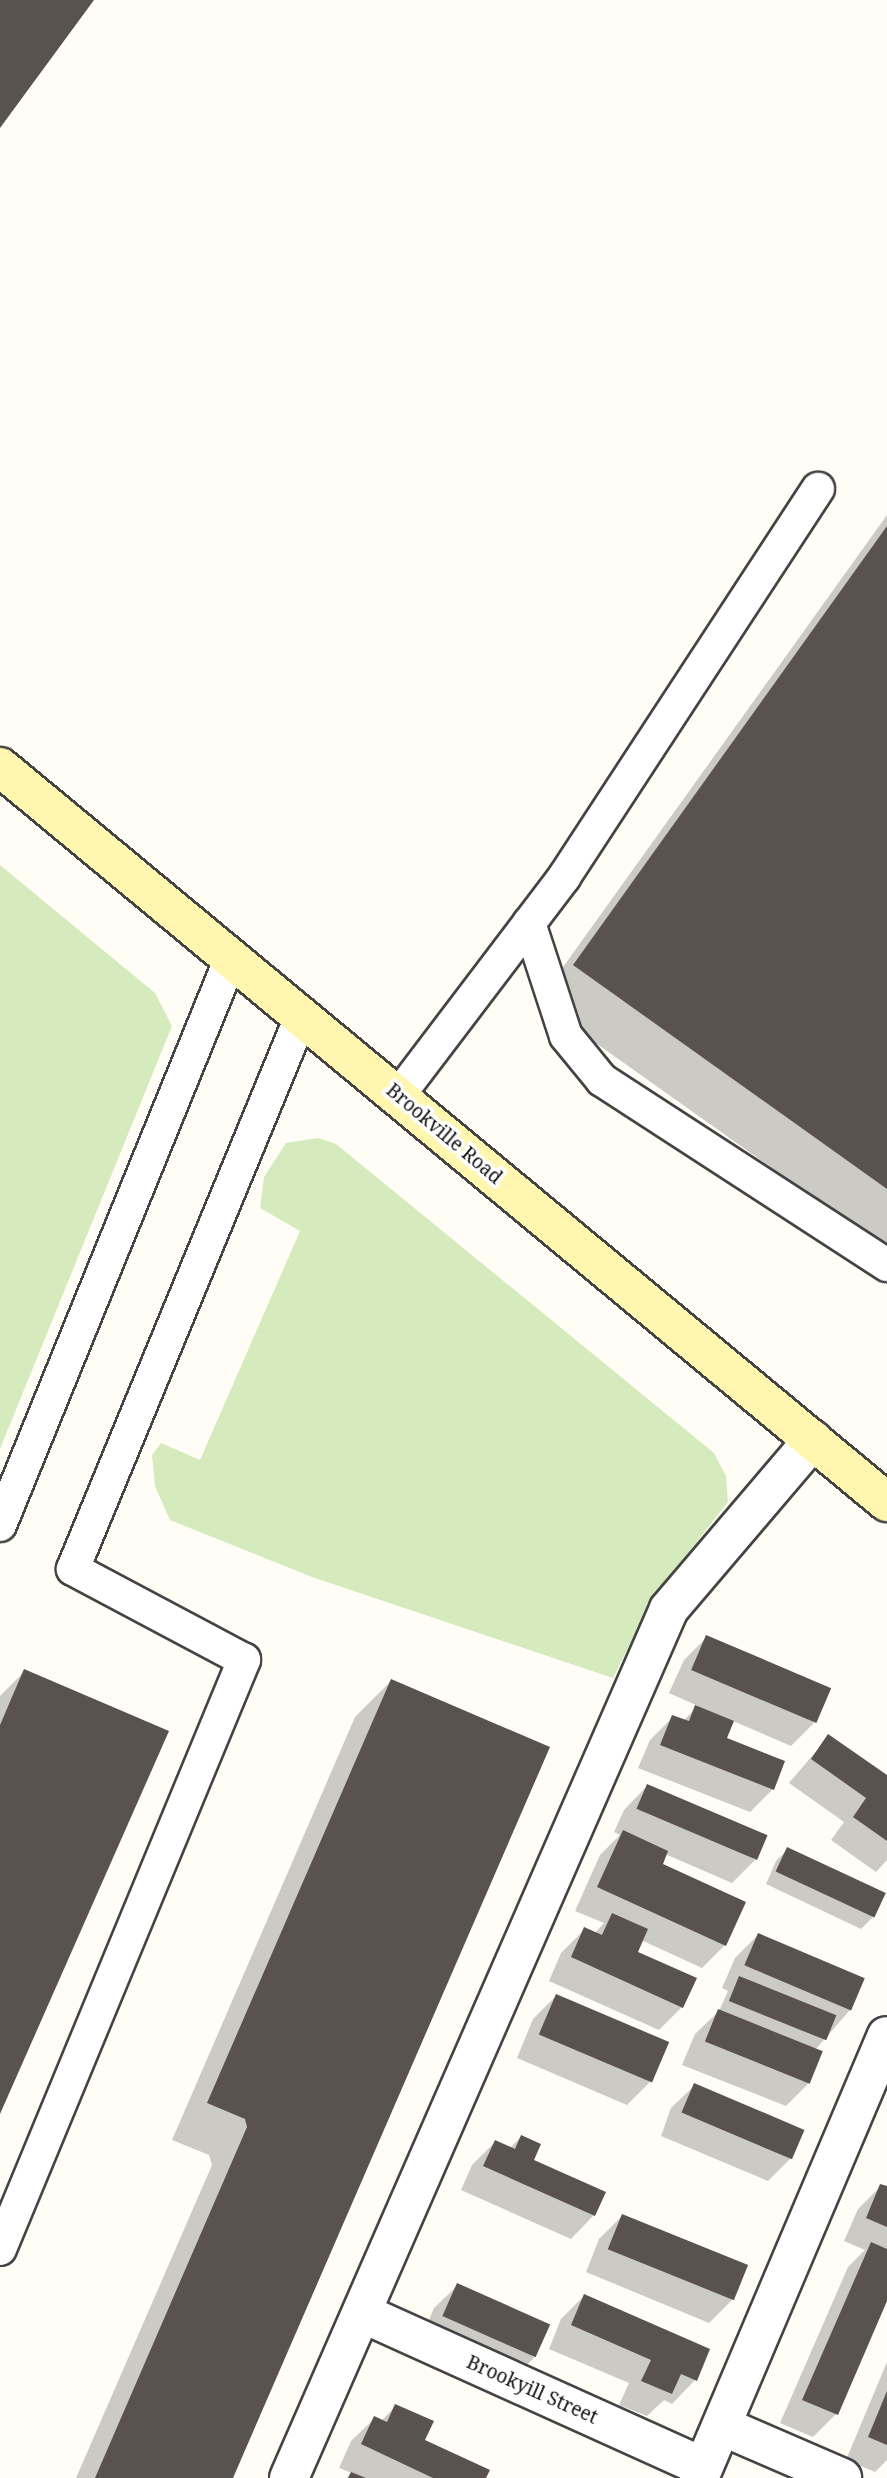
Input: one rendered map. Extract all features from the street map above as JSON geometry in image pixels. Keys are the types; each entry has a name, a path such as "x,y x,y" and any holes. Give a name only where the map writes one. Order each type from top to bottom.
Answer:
{"main road":[{"name":"Brookville Road","path":"0,767 887,1502"}],"street":[{"path":"289,2478 668,1609 813,1440"},
{"path":"701,2473 887,2036"},
{"name":"Brookyill Street","path":"362,2313 701,2473"},
{"path":"722,2426 842,2478"}],"lane":[{"path":"398,1096 564,877 818,489"},
{"path":"529,923 566,1036 602,1080 887,1265"},
{"path":"0,1525 231,958"},
{"path":"0,2249 244,1660 74,1569 301,1017"}],"green space":[{"path":"0,865 155,993 172,1026 0,1449"},
{"path":"318,1138 336,1144 714,1453 726,1476 728,1502 654,1596 613,1678 312,1577 170,1520 155,1486 152,1455 161,1443 200,1460 300,1231 260,1208 264,1177 286,1143"}],"building":[{"path":"0,0 94,0 0,128"},
{"path":"887,526 887,1189 573,965"},
{"path":"706,1635 831,1688 816,1723 691,1670"},
{"path":"24,1669 169,1731 0,2114 0,1725"},
{"path":"391,1679 550,1747 233,2478 95,2478 247,2127 245,2119 207,2103"},
{"path":"695,1705 734,1721 727,1738 785,1761 774,1790 660,1745 672,1715 689,1721"},
{"path":"828,1734 887,1775 887,1841 853,1817 866,1798 811,1759"},
{"path":"647,1784 768,1835 757,1860 636,1809"},
{"path":"623,1830 668,1851 663,1864 746,1902 726,1946 597,1887"},
{"path":"787,1847 886,1893 874,1918 776,1871"},
{"path":"612,1913 648,1929 638,1952 697,1978 683,2008 571,1957 584,1927 602,1935"},
{"path":"758,1933 865,1978 851,2011 744,1965"},
{"path":"739,1976 836,2015 826,2040 729,2001"},
{"path":"556,1994 669,2042 652,2083 539,2035"},
{"path":"718,2009 823,2051 810,2084 705,2041"},
{"path":"694,2083 804,2130 792,2159 681,2112"},
{"path":"521,2135 541,2144 534,2160 606,2192 595,2216 483,2166 495,2140 515,2149"},
{"path":"880,2184 887,2186 887,2227 866,2218"},
{"path":"622,2214 748,2265 734,2300 608,2249"},
{"path":"871,2242 887,2249 887,2301 838,2415 802,2400"},
{"path":"457,2283 550,2324 536,2357 442,2316"},
{"path":"584,2294 710,2349 697,2381 681,2374 672,2394 641,2381 651,2360 571,2325"},
{"path":"887,2391 887,2445 868,2437"},
{"path":"395,2404 434,2421 425,2440 490,2470 486,2478 433,2478 361,2444 374,2416 387,2422"},
{"path":"351,2472 366,2478 348,2478"}]}
